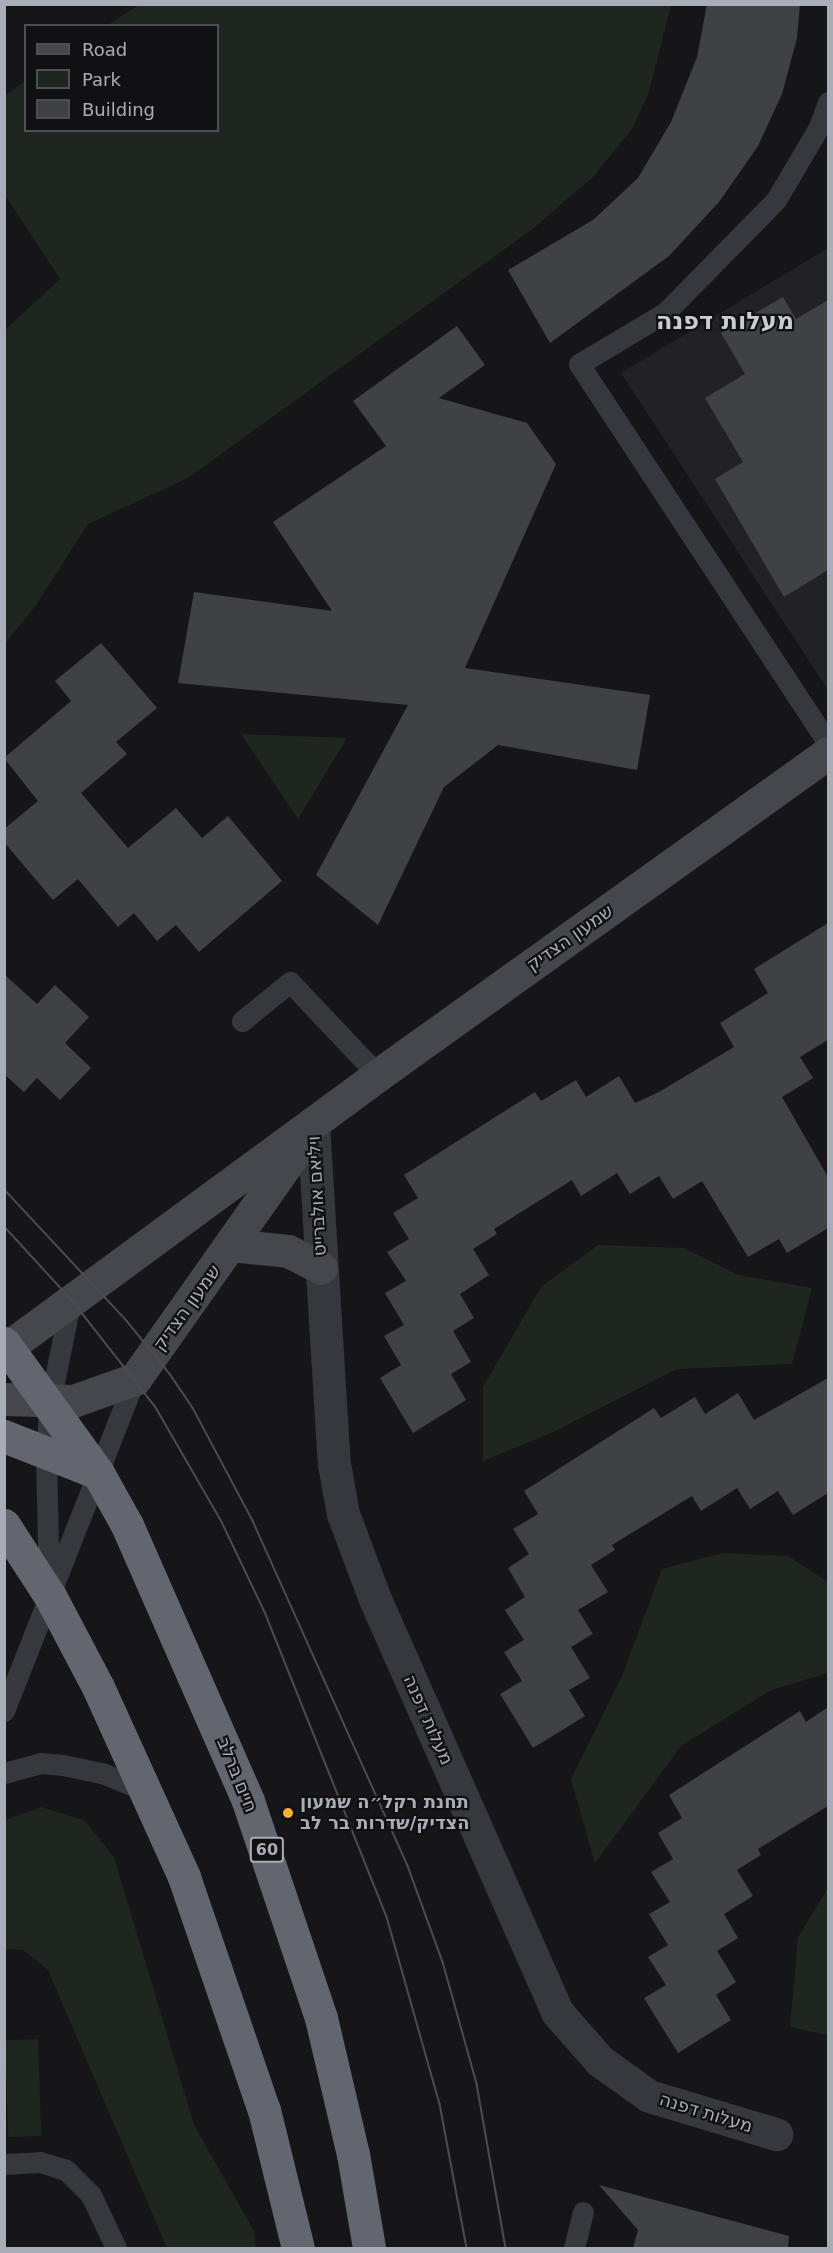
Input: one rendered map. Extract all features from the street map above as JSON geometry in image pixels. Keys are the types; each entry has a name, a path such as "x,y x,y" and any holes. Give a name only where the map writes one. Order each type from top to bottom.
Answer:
{"highway":[{"name":"חיים ברלב","path":"6,1347 50,1402 99,1473 188,1656 276,1873 338,2084 369,2248"},
{"path":"4,1436 99,1473"},
{"path":"4,1525 50,1596 146,1791 184,1876 234,2016 279,2164 298,2248"}],"street":[{"name":"שמעון הצדיק","path":"6,1347 313,1125 378,1075 828,753"},
{"name":"שמעון הצדיק","path":"135,1379 313,1125"},
{"name":"ויליאם אולברייט","path":"313,1125 321,1268"},
{"path":"231,1245 288,1251 321,1268"},
{"name":"מעלות דפנה","path":"321,1268 334,1464 343,1514 375,1599 557,2012 600,2061 650,2096 776,2134"},
{"path":"4,1398 50,1402 91,1396 135,1379"}],"lane":[{"path":"828,102 819,128 776,200 666,312 579,364 828,743"},
{"path":"242,1021 290,982 378,1075"},
{"path":"50,1596 46,1452 50,1402 71,1299"},
{"path":"4,1711 135,1379"},
{"path":"4,1773 41,1763 63,1765 102,1773 146,1791"},
{"path":"4,2164 39,2162 66,2170 91,2195 116,2248"},
{"path":"574,2248 583,2212"}],"shaded area":[{"path":"828,248 828,690 621,373"}],"green space":[{"path":"140,4 671,5 649,92 632,129 592,178 531,230 188,478 88,524 36,605 5,644 5,330 60,279 5,195 5,96 24,82 24,132 219,132 219,24 110,24"},
{"path":"241,734 347,738 298,819"},
{"path":"598,1245 683,1248 739,1275 812,1288 792,1364 677,1369 551,1433 483,1461 483,1387 541,1287"},
{"path":"722,1553 788,1556 828,1582 828,1673 771,1690 681,1746 595,1863 571,1779 622,1676 662,1569"},
{"path":"41,1807 84,1820 114,1857 194,2125 254,2231 256,2248 167,2248 48,1970 23,1950 5,1949 5,1820"},
{"path":"828,1888 828,2035 790,2027 798,1937"},
{"path":"38,2039 41,2136 8,2137 5,2040"}],"building":[{"path":"707,4 800,4 797,38 782,94 758,146 719,202 669,256 550,343 508,270 593,220 638,178 671,122 697,57"},
{"path":"783,297 796,319 828,300 828,570 784,597 715,479 743,462 705,398 745,374 721,333"},
{"path":"457,326 485,365 439,398 527,423 556,464 465,668 650,695 637,770 498,745 444,787 378,925 316,875 408,705 178,683 194,592 332,611 273,522 386,446 353,401"},
{"path":"101,643 157,708 116,742 127,754 81,793 128,848 176,808 202,838 228,816 282,881 199,952 176,925 157,941 134,913 118,927 78,879 53,900 4,842 4,829 38,801 4,758 71,701 55,681"},
{"path":"828,923 828,1040 800,1057 813,1078 782,1097 828,1177 828,1228 787,1253 779,1239 748,1257 702,1181 673,1199 659,1176 630,1194 617,1173 581,1196 572,1180 494,1229 497,1234 473,1249 489,1275 460,1294 474,1318 453,1331 471,1362 451,1374 466,1400 413,1433 380,1378 401,1365 384,1336 404,1325 385,1293 406,1281 387,1252 409,1239 393,1213 418,1198 404,1175 535,1092 541,1101 576,1080 586,1097 619,1076 635,1103 659,1092 734,1047 720,1023 768,993 754,969"},
{"path":"4,974 37,1004 55,985 89,1017 65,1043 91,1068 60,1100 37,1078 24,1092 4,1074"},
{"path":"828,1378 828,1493 793,1515 778,1491 750,1509 737,1488 701,1511 692,1496 612,1545 615,1550 591,1565 608,1592 578,1610 593,1634 571,1647 590,1678 569,1690 585,1716 533,1748 500,1694 522,1681 504,1652 524,1640 505,1610 525,1597 508,1568 529,1554 513,1529 538,1514 524,1491 654,1408 661,1418 695,1397 705,1414 738,1393 754,1420"},
{"path":"828,1707 828,1806 758,1849 761,1855 737,1870 753,1896 724,1914 738,1938 717,1951 736,1982 716,1995 731,2020 678,2053 644,1998 666,1985 648,1957 668,1945 649,1914 670,1902 651,1872 673,1859 658,1833 682,1818 669,1795 800,1711 806,1722"},
{"path":"599,2185 789,2236 788,2248 633,2248 638,2230"}],"tram line":[{"path":"4,1189 127,1321 170,1374 193,1408 253,1521 408,1866 443,1962 477,2084 506,2248"},
{"path":"4,1226 71,1299 155,1406 222,1522 265,1612 387,1917 440,2104 467,2248"}],"place":[{"name":"תחנת רקל״ה שמעון הצדיק/שדרות בר לב","path":"288,1813"}],"district":[{"name":"מעלות דפנה","path":"725,322"}]}
